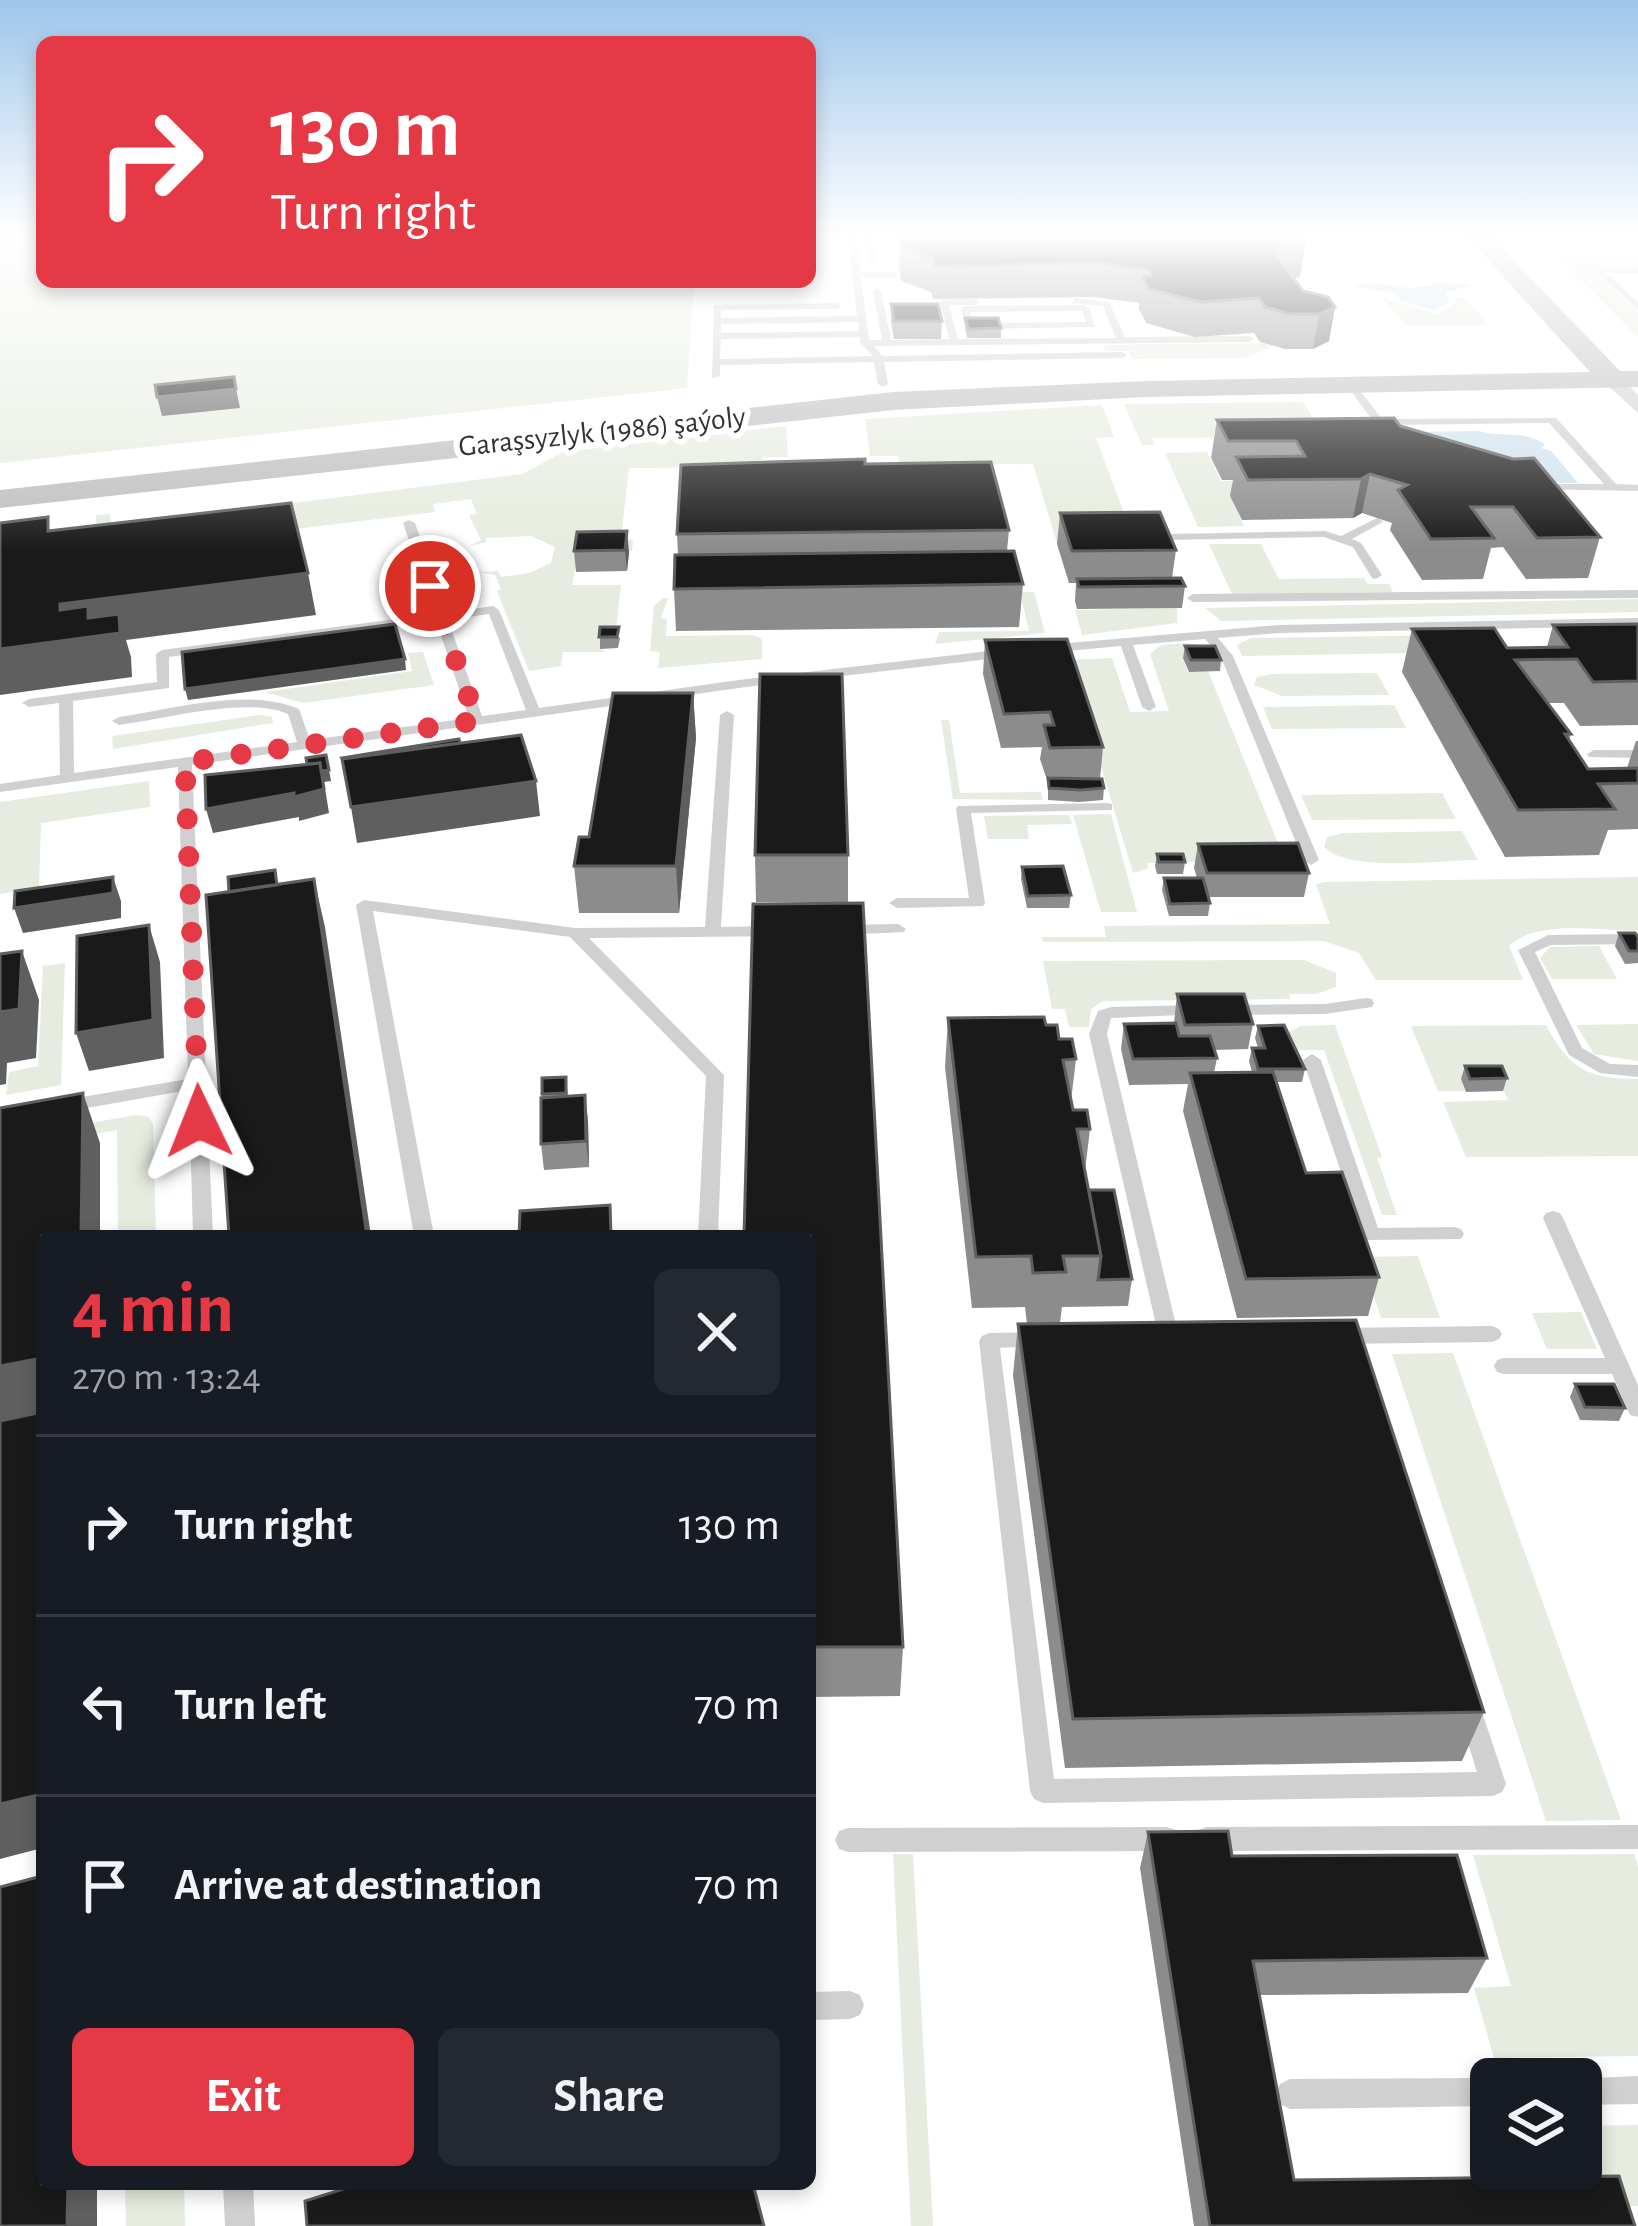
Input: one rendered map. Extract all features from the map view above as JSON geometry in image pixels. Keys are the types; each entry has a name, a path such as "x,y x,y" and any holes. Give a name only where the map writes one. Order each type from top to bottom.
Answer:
{"main road":[{"path":"1598,342 1624,365"},
{"name":"Garaşsyzlyk (1986) şaýoly","path":"0,478 884,381 1112,373 1337,380 1624,365"},
{"name":"Garaşsyzlyk (1986) şaýoly","path":"0,499 884,381"}],"street":[{"path":"1624,365 1638,406"}],"lane":[{"path":"715,376 716,342"},
{"path":"866,342 884,381"},
{"path":"881,342 1018,342"},
{"path":"715,362 884,381 1112,373"},
{"path":"1337,380 1396,446"},
{"path":"1378,422 1552,420 1613,488"},
{"path":"1519,482 1540,488 1638,488"},
{"path":"1342,540 1377,520"},
{"path":"409,523 477,721"},
{"path":"1168,537 1325,535 1357,545 1376,575"},
{"path":"1193,598 1638,594"},
{"path":"29,704 164,685 162,654 493,610 534,712"},
{"path":"0,788 746,682 1125,640 1207,633 1638,622"},
{"path":"1207,633 1227,656 1311,860"},
{"path":"1125,640 1149,706"},
{"path":"66,698 67,779"},
{"path":"119,721 265,702 294,712 305,745"},
{"path":"713,931 727,715"},
{"path":"1594,754 1638,754"},
{"path":"185,762 203,1230"},
{"path":"897,904 977,903 963,808 1107,807"},
{"path":"423,1230 364,905 575,933 806,930"},
{"path":"829,930 898,929"},
{"path":"575,933 715,1075 707,1230"},
{"path":"1638,939 1548,940 1526,950 1575,1051 1606,1069 1638,1071"},
{"path":"1169,1338 1098,1034 1100,1022 1117,1011 1325,1009 1366,1003"},
{"path":"1312,1060 1371,1234 1454,1234"},
{"path":"39,1110 197,1082"},
{"path":"1553,1219 1638,1409"},
{"path":"1305,1336 1354,1347 1492,1334"},
{"path":"1057,1340 989,1341 1043,1791 1493,1784 1457,1672"},
{"path":"1504,1366 1619,1366"},
{"path":"848,1840 1638,1837"},
{"path":"816,2006 850,2006"},
{"path":"1602,2091 1638,2090"},
{"path":"1290,2094 1470,2092"},
{"path":"238,2190 240,2226"}],"shaded area":[{"path":"0,342 690,342 687,388 0,463"},
{"path":"1103,345 1274,346 1245,358 1133,359 1129,351 1106,351"},
{"path":"1303,402 1329,443 1313,437 1152,438 1154,445 1142,445 1124,404"},
{"path":"1102,405 1114,437 1096,438 1130,529 1156,542 1057,543 1033,464 900,465 898,456 870,456 865,419"},
{"path":"786,426 788,457 763,457 762,467 629,468 621,539 633,540 632,551 578,552 572,585 621,585 615,638 601,639 600,649 607,652 563,652 561,666 529,671 495,575 477,572 498,571 501,577 529,573 551,563 555,547 531,536 486,538 486,542 467,547 481,540 469,515 477,514 471,499 433,504 435,512 148,547 97,545 96,515 110,514 112,526 522,474 563,452"},
{"path":"1207,452 1221,481 1287,480 1295,495 1230,495 1244,526 1198,527 1165,453"},
{"path":"1209,544 1261,544 1279,579 1364,578 1368,584 1389,584 1393,592 1232,594"},
{"path":"1020,592 1034,592 1045,633 935,644 939,632 1029,631"},
{"path":"668,598 661,618 667,619 666,636 753,635 762,639 762,659 658,668 660,652 650,651 654,606"},
{"path":"1638,599 1638,612 1221,621 1205,608"},
{"path":"1177,608 1177,623 1082,635 1075,610"},
{"path":"1456,635 1467,652 1242,656 1237,645 1251,638"},
{"path":"1190,643 1207,648 1183,658 1188,672 1208,671 1282,853 1237,861 1147,863 1148,868 1133,873 1069,660 1112,658 1130,712 1169,711 1150,654 1161,645"},
{"path":"423,652 434,685 303,703 265,692 412,671 408,653"},
{"path":"1377,673 1389,695 1282,696 1254,685 1257,677 1272,674"},
{"path":"1394,705 1406,728 1272,729 1263,707"},
{"path":"272,717 273,723 113,749 112,736"},
{"path":"941,720 949,720 960,793 1041,792 1043,800 953,799"},
{"path":"149,781 150,807 41,823 39,888 0,894 0,802"},
{"path":"1442,793 1456,819 1312,820 1301,795"},
{"path":"1111,814 1137,912 1101,912 1073,815"},
{"path":"1069,815 1072,824 1027,825 1029,839 988,839 984,816"},
{"path":"1462,831 1478,860 1374,863 1336,855 1324,847 1327,837 1343,833"},
{"path":"1638,877 1638,931 1553,929 1521,938 1509,946 1523,980 1376,980 1359,953 1324,941 1043,942 1042,937 1106,937 1104,926 1330,924 1316,884 1324,882"},
{"path":"1599,946 1617,979 1552,979 1540,958 1550,947"},
{"path":"1304,960 1336,973 1336,987 1316,994 1289,994 1290,999 1103,1001 1091,1009 1089,1027 1069,1027 1065,1009 1052,1009 1043,961"},
{"path":"65,963 61,1085 6,1095 9,1072 38,1066 43,966"},
{"path":"1638,1024 1638,1061 1594,1054 1576,1025"},
{"path":"1335,1025 1382,1157 1377,1158 1397,1215 1382,1215 1324,1050 1287,1050 1285,1034 1301,1026"},
{"path":"1546,1025 1563,1052 1582,1068 1606,1077 1638,1079 1638,1156 1466,1157 1443,1102 1508,1100 1498,1079 1461,1079 1465,1091 1438,1091 1411,1026"},
{"path":"136,1115 149,1117 156,1230 118,1230 117,1130 0,1150 0,1139"},
{"path":"1418,1256 1440,1318 1381,1318 1361,1257"},
{"path":"1581,1312 1597,1349 1547,1349 1532,1313"},
{"path":"1453,1353 1621,1820 1546,1821 1392,1354"},
{"path":"893,1854 913,1854 933,2226 911,2226"},
{"path":"1634,1854 1638,1866 1638,2056 1494,2058 1474,1988 1511,1986 1473,1855"},
{"path":"1638,2125 1638,2206 1599,2206 1594,2190 1602,2190 1602,2126"},
{"path":"125,2190 184,2190 185,2226 126,2226"}],"water":[{"path":"1479,431 1545,444 1541,448 1551,451 1578,483 1560,483 1402,432"}],"building":[{"path":"234,377 236,389 157,397 155,385"},
{"path":"1394,418 1400,426 1513,459 1534,458 1600,537 1537,538 1513,507 1471,507 1494,538 1431,539 1398,490 1407,485 1370,474 1361,479 1248,480 1236,457 1305,456 1296,441 1228,441 1217,420"},
{"path":"865,459 865,464 991,462 1009,530 677,534 681,465"},
{"path":"291,503 308,573 60,604 60,610 88,606 88,618 119,614 120,633 0,649 0,523 48,517 48,531"},
{"path":"1160,512 1176,550 1072,551 1060,513"},
{"path":"627,531 625,550 574,551 577,532"},
{"path":"1014,551 1023,584 674,589 675,555"},
{"path":"1181,578 1185,586 1079,587 1077,579"},
{"path":"395,624 405,659 185,689 182,652"},
{"path":"1638,624 1638,681 1593,682 1577,659 1515,660 1571,734 1565,734 1588,769 1638,768 1638,783 1598,784 1615,809 1518,810 1412,629 1494,628 1507,648 1568,647 1553,625"},
{"path":"600,627 619,627 617,637 599,637"},
{"path":"1067,639 1103,747 1050,748 1044,725 1054,725 1050,712 1004,714 985,640"},
{"path":"1185,646 1215,646 1221,660 1191,660"},
{"path":"760,674 842,674 848,855 755,855"},
{"path":"613,693 693,693 676,866 574,866 579,837 589,837"},
{"path":"521,735 536,781 351,807 342,759"},
{"path":"459,739 460,743 342,758"},
{"path":"326,755 329,770 321,771 320,763 307,764 306,758"},
{"path":"320,763 324,789 206,809 205,775"},
{"path":"1048,778 1102,779 1104,788 1049,788"},
{"path":"1298,843 1309,873 1207,873 1198,844"},
{"path":"1157,854 1183,854 1185,862 1159,862"},
{"path":"1063,866 1071,895 1028,896 1022,867"},
{"path":"275,870 277,885 229,892 228,877"},
{"path":"113,877 113,893 14,908 15,891"},
{"path":"1164,878 1203,878 1210,903 1170,904"},
{"path":"314,879 366,1230 229,1230 206,895"},
{"path":"863,903 903,1647 816,1647 816,1230 744,1230 753,904"},
{"path":"149,925 153,1020 76,1033 77,936"},
{"path":"1619,933 1635,933 1638,951 1629,951"},
{"path":"22,951 19,1009 0,1012 0,954"},
{"path":"1177,994 1244,994 1253,1024 1185,1025"},
{"path":"1044,1017 1046,1025 1057,1025 1059,1039 1072,1039 1076,1059 1063,1060 1073,1110 1087,1110 1090,1129 1077,1129 1101,1256 1063,1256 1066,1272 1033,1273 1031,1256 976,1257 948,1018"},
{"path":"1176,1023 1179,1036 1210,1036 1217,1058 1133,1059 1124,1024"},
{"path":"1284,1025 1305,1069 1258,1069 1252,1048 1265,1048 1258,1026"},
{"path":"1465,1066 1502,1066 1507,1078 1470,1079"},
{"path":"1273,1072 1306,1173 1342,1172 1379,1277 1246,1279 1190,1073"},
{"path":"566,1077 566,1093 542,1094 542,1078"},
{"path":"83,1093 81,1230 36,1230 36,1359 0,1366 0,1108"},
{"path":"585,1095 586,1141 541,1144 541,1098"},
{"path":"1089,1190 1114,1190 1132,1279 1098,1280 1101,1256"},
{"path":"610,1205 611,1230 519,1230 520,1211"},
{"path":"1356,1320 1484,1712 1073,1719 1018,1324"},
{"path":"1575,1384 1614,1384 1625,1408 1585,1407"},
{"path":"36,1413 36,1795 0,1804 0,1421"},
{"path":"1228,1831 1232,1856 1457,1855 1487,1958 1253,1961 1294,2180 1470,2178 1470,2190 1602,2190 1602,2176 1619,2176 1635,2226 1210,2226 1148,1832"},
{"path":"36,1878 36,2190 68,2190 67,2226 0,2226 0,1887"},
{"path":"340,2190 755,2190 764,2226 307,2226 305,2201"}],"route":[{"path":"199,1121 185,762 477,721 430,586"}]}
